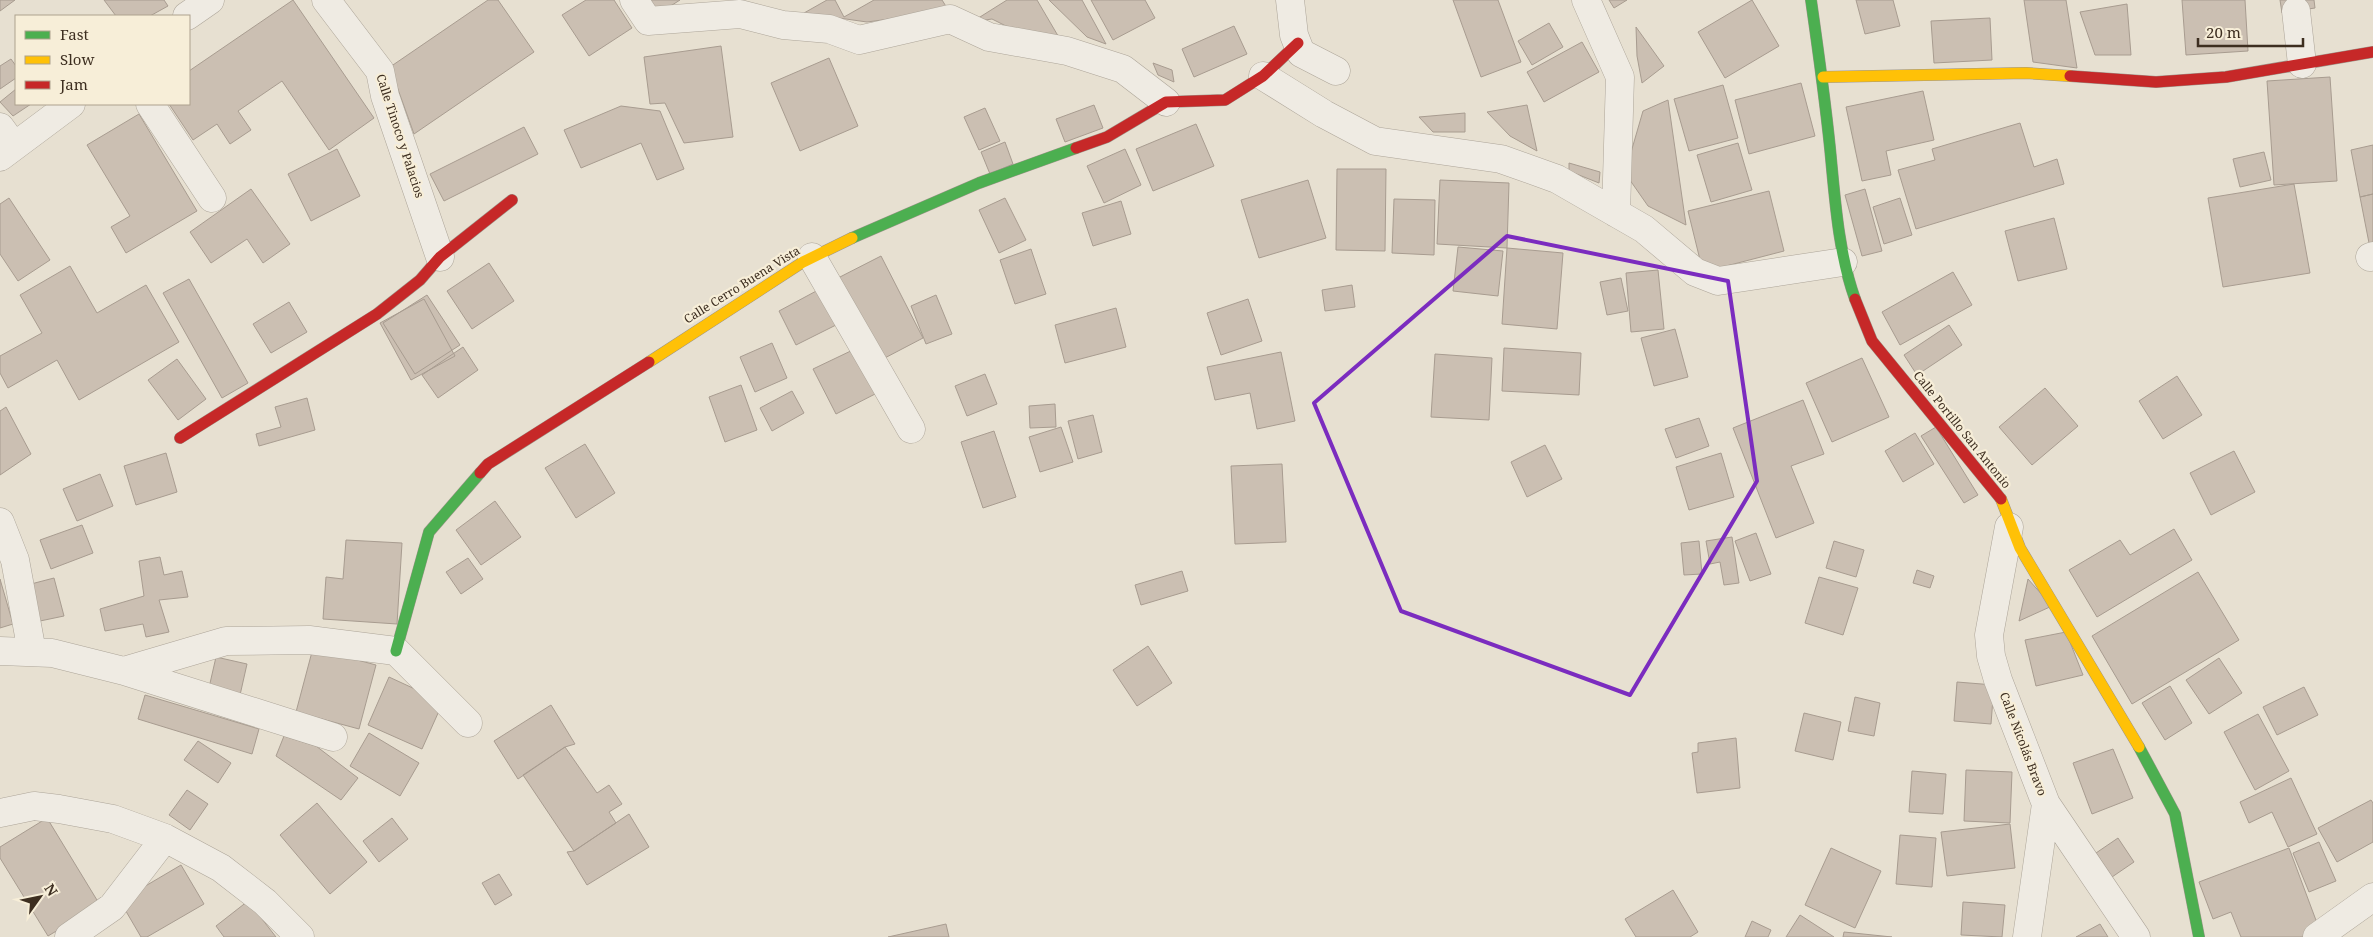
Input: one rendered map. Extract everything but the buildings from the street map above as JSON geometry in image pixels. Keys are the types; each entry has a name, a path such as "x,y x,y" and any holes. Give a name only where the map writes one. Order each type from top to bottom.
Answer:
{"street":[{"path":"188,15 210,0"},
{"name":"Calle Tinoco y Palacios","path":"326,0 380,71 385,96 440,258"},
{"path":"634,0 648,22 740,14 783,24 829,29 859,40 950,19 989,37 1066,51 1124,69 1166,102"},
{"path":"1290,0 1294,35 1301,53 1336,71"},
{"path":"1586,0 1620,77 1616,213"},
{"name":"Calle Portillo San Antonio","path":"1811,0 1823,77 1843,262 1859,314 1872,341 1998,494 2006,510 2009,527 2146,759 2175,814 2199,937"},
{"path":"2296,11 2302,64"},
{"name":"Calle Cerro Buena Vista","path":"396,650 418,577 429,532 488,464 812,257 842,242 979,183 1108,137 1166,102 1225,100 1263,76 1298,43"},
{"path":"1823,77 2026,73 2156,82 2226,77 2373,52"},
{"path":"1263,76 1324,114 1375,141 1501,159 1557,180 1644,229 1695,272 1718,281 1843,262"},
{"path":"4,143 68,105"},
{"path":"151,105 212,198"},
{"path":"180,438 377,314 420,280 440,258 512,200"},
{"path":"812,257 911,429"},
{"path":"0,522 15,560 32,652"},
{"name":"Calle Nicolás Bravo","path":"2009,527 1989,635 1991,656 2046,804 2136,937"},
{"path":"124,671 226,641 309,640 396,650 468,723"},
{"path":"0,652 52,653 124,671 333,737"},
{"path":"2027,937 2046,804"},
{"path":"0,813 34,806 59,809 113,819 165,838 222,868 265,902 300,937"},
{"path":"69,937 112,906 165,838"},
{"path":"2317,937 2373,897"}],"highlighted area":[{"path":"1507,236 1728,281 1757,481 1630,695 1401,611 1314,403"}],"traffic: fast":[{"path":"1811,0 1826,111 1838,225 1849,281 1855,299"},
{"path":"852,238 979,183 1076,148"},
{"path":"396,651 429,532 480,473"},
{"path":"2139,747 2175,814 2199,937"}],"traffic: slow":[{"path":"1823,77 2026,73 2070,76"},
{"path":"649,362 803,262 852,238"},
{"path":"2001,499 2020,548 2139,747"}],"traffic: jam":[{"path":"1076,148 1107,137 1166,102 1225,100 1263,76 1298,43"},
{"path":"2070,76 2156,82 2226,77 2373,52"},
{"path":"180,438 377,314 420,280 440,257 512,200"},
{"path":"1855,299 1872,341 2001,499"},
{"path":"480,473 488,464 649,362"}]}
